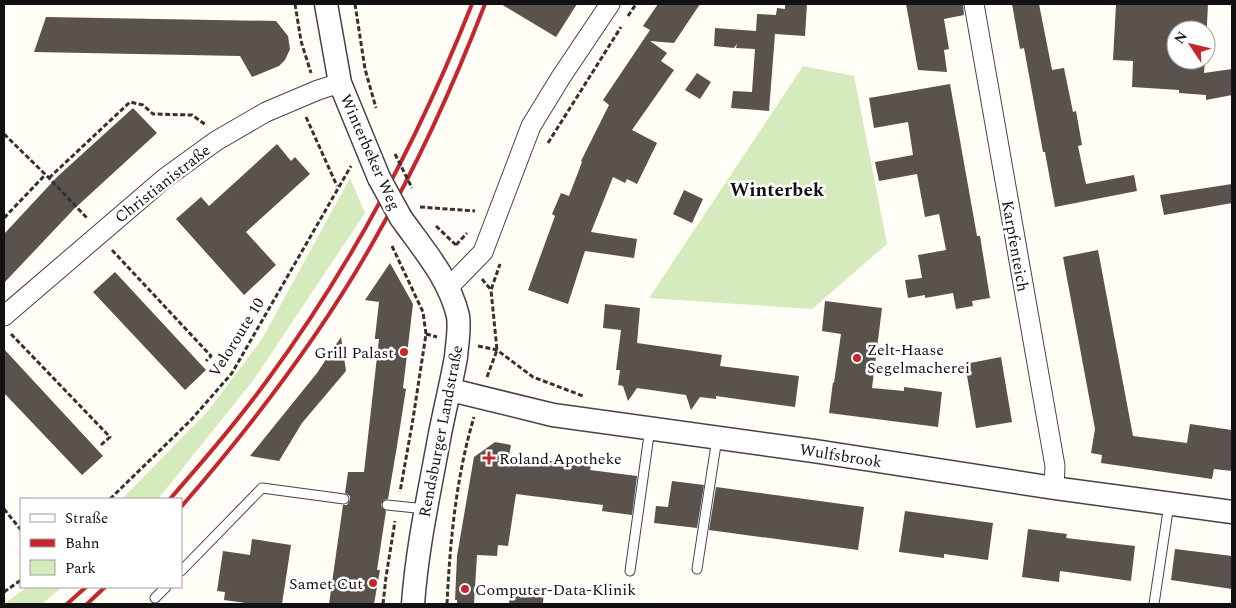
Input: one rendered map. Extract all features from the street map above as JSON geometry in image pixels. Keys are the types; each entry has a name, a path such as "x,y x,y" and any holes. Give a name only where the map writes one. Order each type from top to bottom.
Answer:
{"street":[{"name":"Winterbeker Weg","path":"326,4 340,83 379,178 401,218 449,287"},
{"path":"449,287 483,252 531,126 610,4"},
{"name":"Karpfenteich","path":"974,4 1055,466 1054,488"},
{"name":"Christianistraße","path":"10,325 99,233 165,178 216,141 266,112 318,90 340,83"},
{"name":"Rendsburger Landstraße","path":"413,604 426,510 451,390 458,342 458,318 449,287"},
{"name":"Wulfsbrook","path":"451,390 554,415 1232,512"}],"lane":[{"path":"630,571 650,428"},
{"path":"697,569 717,437"},
{"path":"182,570 262,488 344,499"},
{"path":"1154,604 1169,504"},
{"path":"387,505 426,510"},
{"path":"155,598 165,588"}],"path":[{"path":"295,4 301,41 310,72"},
{"path":"355,4 365,69 378,116"},
{"path":"544,149 636,4"},
{"path":"50,178 130,102 143,105 153,114 192,115 209,127"},
{"path":"298,118 312,111"},
{"path":"305,115 338,187"},
{"path":"4,134 50,178 211,356 206,361"},
{"path":"391,147 416,195"},
{"name":"Veloroute 10","path":"111,498 191,420 232,373 352,165"},
{"path":"4,218 45,175"},
{"path":"418,201 425,213"},
{"path":"420,207 475,211"},
{"path":"429,220 456,245"},
{"path":"383,604 397,507 414,419 426,334 423,312 389,240"},
{"path":"497,350 491,290 501,264"},
{"path":"10,325 11,334"},
{"path":"10,325 11,334 110,437 101,445"},
{"path":"4,340 11,334"},
{"path":"447,604 451,541 467,442"},
{"path":"4,509 20,529"},
{"path":"4,592 20,581"}],"green space":[{"path":"803,66 854,76 887,244 812,309 649,298"},
{"path":"350,178 365,213 255,378 159,498 123,498 208,411 262,339"},
{"path":"26,588 61,588 42,604 4,604"}],"building":[{"path":"501,4 577,4 556,37"},
{"path":"658,4 700,4 674,43 650,41 667,53 661,61 674,70 632,130 657,143 637,184 627,179 625,183 613,177 591,232 637,239 634,258 585,251 568,304 528,290 555,216 552,214 561,193 569,196 581,161 609,105 603,100 650,30 643,26"},
{"path":"785,4 807,4 805,36 775,34 769,111 731,108 733,91 752,92 755,49 736,48 737,44 734,48 714,46 715,28 756,31 757,14 776,15 777,8 785,9"},
{"path":"906,4 963,4 964,15 944,19 949,49 944,50 947,72 918,70"},
{"path":"1012,4 1039,4 1052,70 1064,68 1073,112 1076,111 1082,145 1078,146 1086,184 1134,175 1137,191 1055,207 1024,48 1020,49"},
{"path":"1116,4 1208,4 1207,20 1166,20 1166,70 1204,70 1204,73 1232,69 1232,95 1206,100 1206,95 1179,93 1179,90 1132,87 1133,61 1113,60"},
{"path":"46,17 276,21 288,36 290,49 285,60 279,66 252,77 240,56 34,52"},
{"path":"697,73 711,82 700,99 685,90"},
{"path":"950,84 977,236 980,236 990,298 972,301 973,306 956,309 953,293 925,298 925,295 908,298 905,280 922,278 918,255 946,250 939,214 925,217 917,174 879,181 875,162 913,155 908,122 874,128 869,98"},
{"path":"133,108 157,133 74,209 4,283 4,234 58,176"},
{"path":"277,144 291,161 295,157 310,174 246,232 276,265 244,295 176,219 201,197 209,206"},
{"path":"1232,184 1232,203 1164,215 1160,195"},
{"path":"684,190 703,199 692,223 673,214"},
{"path":"1098,250 1133,436 1187,443 1190,424 1232,430 1232,471 1214,469 1212,479 1101,463 1102,455 1091,453 1095,429 1063,257"},
{"path":"390,263 413,304 403,388 406,389 397,446 388,499 384,500 381,504 382,508 386,511 377,570 380,570 374,604 329,604 343,505 347,505 350,500 350,496 345,493 348,472 364,472 379,339 375,339 375,337 379,302 365,300"},
{"path":"115,272 206,370 185,390 93,292"},
{"path":"825,301 882,308 872,388 904,391 904,387 942,392 938,427 829,413 841,334 822,331"},
{"path":"605,304 640,308 637,343 722,355 720,366 799,376 795,407 716,396 716,399 700,397 691,410 686,395 637,388 628,401 623,386 618,385 620,370 616,370 621,330 603,328"},
{"path":"341,337 346,371 302,423 279,461 250,456 317,373"},
{"path":"4,349 103,456 82,475 4,393"},
{"path":"1001,357 1012,422 976,428 965,364"},
{"path":"495,442 511,445 509,456 591,466 590,470 637,476 632,515 602,511 603,505 516,494 508,546 498,545 497,556 477,555 474,604 457,604 457,600 455,600 457,556 474,457"},
{"path":"672,481 704,485 697,528 654,523 656,506 668,507"},
{"path":"716,487 864,507 858,550 709,530"},
{"path":"905,511 993,523 988,560 944,554 944,558 899,552"},
{"path":"1028,529 1067,534 1066,538 1135,546 1131,581 1060,571 1059,582 1022,577"},
{"path":"252,539 291,545 282,604 253,604 224,600 225,592 217,591 223,551 250,555"},
{"path":"1175,549 1232,556 1232,589 1171,580"},
{"path":"510,587 544,589 543,604 509,604"}],"railway":[{"path":"171,498 255,397 327,292 355,246 406,152 430,103 472,4"},
{"path":"182,506 235,443 286,377 355,273 392,209 421,151 461,64 485,4"},
{"path":"67,604 85,588"},
{"path":"87,604 104,588"}],"place":[{"name":"Grill Palast","path":"404,352"},
{"name":"Zelt-Haase Segelmacherei","path":"857,358"},
{"name":"Roland Apotheke","path":"489,458"},
{"name":"Samet Cut","path":"373,583"},
{"name":"Computer-Data-Klinik","path":"465,589"}],"district":[{"name":"Winterbek","path":"777,189"}]}
